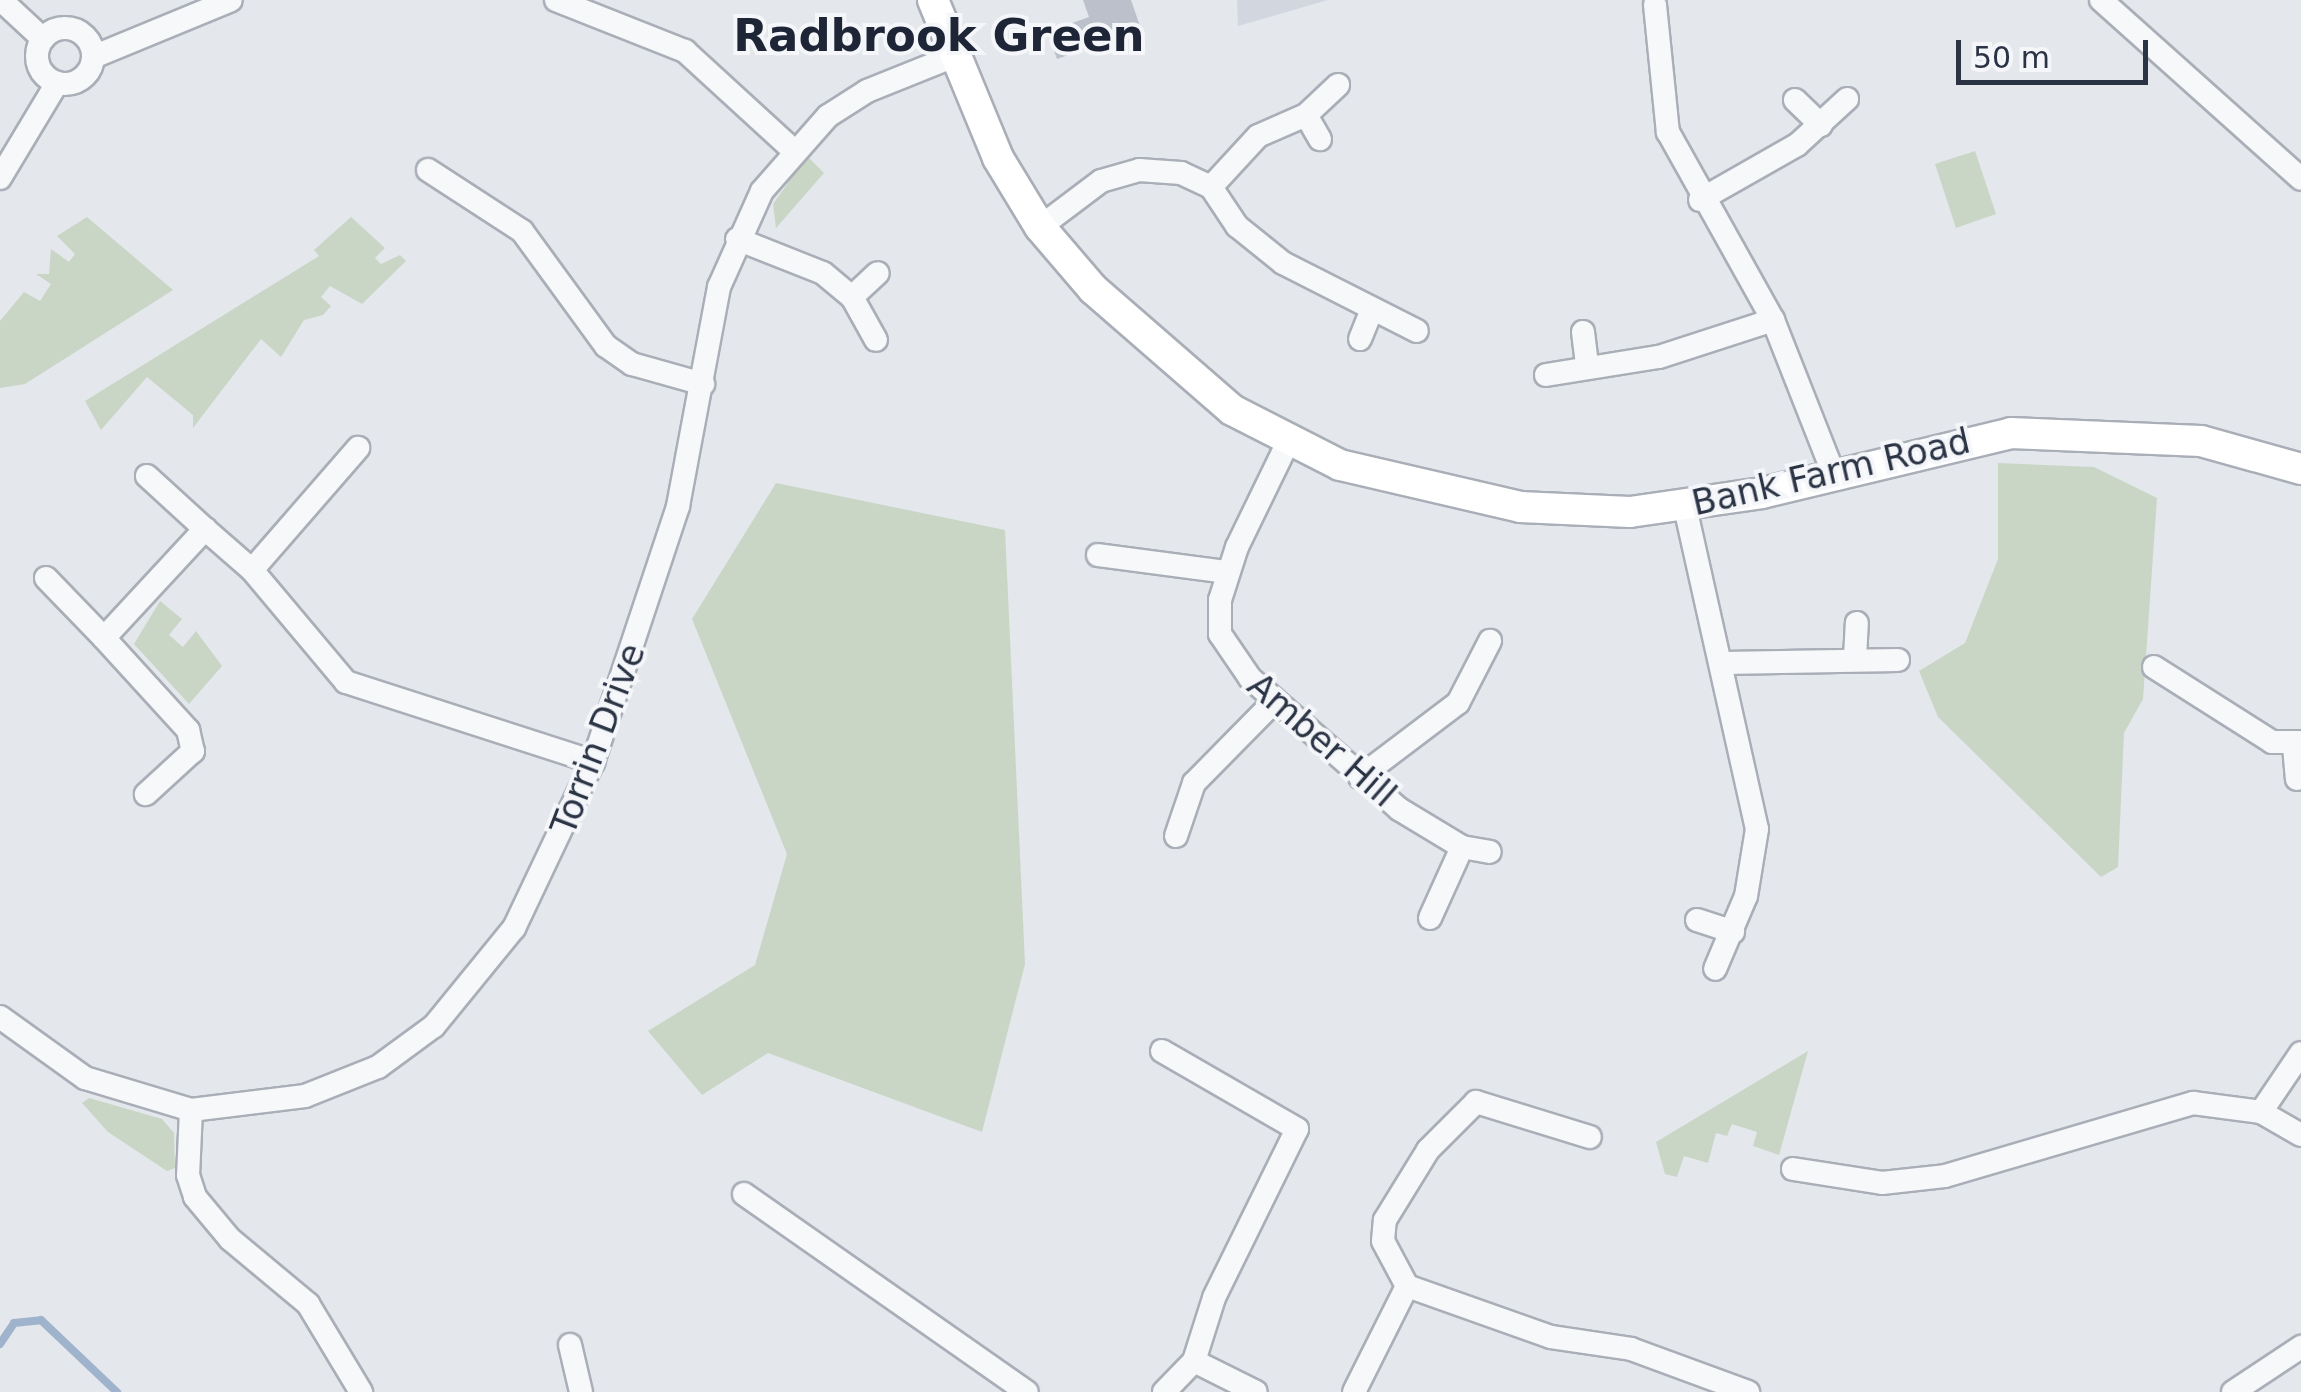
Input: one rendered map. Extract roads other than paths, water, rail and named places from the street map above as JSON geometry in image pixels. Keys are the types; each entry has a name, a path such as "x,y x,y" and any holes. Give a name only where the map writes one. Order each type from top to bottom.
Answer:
{"street":[{"path":"1,0 44,39"},
{"path":"0,178 57,83 82,79 93,58 231,0"},
{"name":"Bank Farm Road","path":"933,0 952,57 1040,227 1181,371 1288,442 1340,466 1520,507 1685,507 1965,439 2058,432 2200,441 2301,469"},
{"path":"559,1 685,51 792,149"},
{"path":"2115,4 2301,179"},
{"path":"1655,6 1668,132 1700,200 1773,320 1833,472"},
{"path":"44,39 75,30 93,58"},
{"path":"44,39 39,65 57,83"},
{"name":"Torrin Drive","path":"0,1016 84,1078 192,1110 306,1096 378,1067 434,1026 514,928 593,762 678,506 736,238 792,149 867,91 952,57"},
{"path":"1211,187 1258,136 1306,115 1338,85"},
{"path":"1700,200 1821,125 1847,99"},
{"path":"1795,100 1821,125"},
{"path":"1306,115 1320,139"},
{"path":"428,170 522,231 606,346 632,364 703,384"},
{"path":"1040,227 1101,181 1139,170 1181,173 1211,187 1258,245 1417,331"},
{"path":"736,238 823,273 852,297 876,340"},
{"path":"852,297 878,274"},
{"path":"1360,339 1372,310"},
{"path":"1546,375 1587,363 1659,357 1773,320"},
{"path":"1583,332 1587,363"},
{"name":"Amber Hill","path":"1288,442 1228,572 1220,634 1274,702 1360,777 1462,847 1490,852"},
{"path":"252,570 358,448"},
{"path":"147,476 252,570 346,682 593,762"},
{"path":"1685,507 1723,663 1757,829 1733,932 1715,969"},
{"path":"104,638 205,530"},
{"path":"1098,556 1228,572"},
{"path":"46,578 188,730 193,751 146,794"},
{"path":"1855,658 1857,623"},
{"path":"1360,777 1458,703 1490,641"},
{"path":"1723,663 1898,660"},
{"path":"2154,667 2172,691 2297,744 2297,779"},
{"path":"1176,836 1194,782 1274,702"},
{"path":"1430,918 1462,847"},
{"path":"1696,920 1733,932"},
{"path":"1162,1051 1297,1129 1214,1298 1194,1361 1164,1392"},
{"path":"2261,1112 2301,1052"},
{"path":"1590,1137 1476,1102 1428,1150 1385,1220 1383,1241 1407,1286 1551,1337 1631,1349 1748,1392"},
{"path":"1793,1169 1882,1183 2040,1152 2192,1103 2261,1112 2301,1135"},
{"path":"192,1110 196,1197 230,1240 308,1304 360,1392"},
{"path":"744,1194 1027,1392"},
{"path":"1354,1392 1407,1286"},
{"path":"570,1345 590,1379"},
{"path":"2233,1392 2301,1347"},
{"path":"1194,1361 1256,1392"}],"waterway":[{"path":"0,1344 14,1323 41,1320 117,1392"}],"district":[{"name":"Radbrook Green","path":"939,36"}]}
